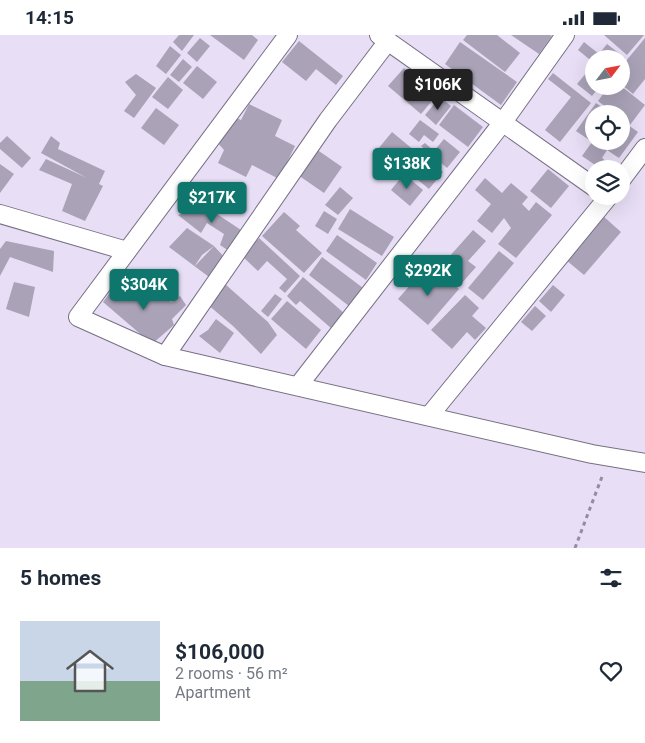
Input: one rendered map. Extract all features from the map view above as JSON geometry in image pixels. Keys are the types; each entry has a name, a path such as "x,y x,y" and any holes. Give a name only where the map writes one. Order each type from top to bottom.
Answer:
{"street":[{"path":"288,35 78,317 165,356 429,417 609,457 645,463"},
{"path":"298,386 503,123 565,35"},
{"path":"165,356 383,38 585,181"},
{"path":"630,168 645,148"},
{"path":"429,417 601,205"},
{"path":"1,217 127,251"}],"path":[{"path":"575,548 609,457"}],"building":[{"path":"179,35 194,35 182,51 173,42"},
{"path":"210,35 252,35 258,40 244,60"},
{"path":"467,35 497,35 520,53 505,72 463,40"},
{"path":"511,35 550,35 552,36 539,54"},
{"path":"604,35 644,35 630,51 621,50"},
{"path":"200,38 210,46 197,62 187,53"},
{"path":"645,38 645,79 633,94 630,92 630,56"},
{"path":"299,41 343,76 336,85 316,69 306,81 282,62"},
{"path":"460,42 517,82 501,105 445,64"},
{"path":"584,42 594,50 585,50 585,56 578,50"},
{"path":"607,44 615,50 602,50"},
{"path":"170,46 181,55 166,74 156,66"},
{"path":"183,59 192,67 179,82 170,75"},
{"path":"197,66 217,82 203,99 183,83"},
{"path":"404,68 436,96 421,114 388,86"},
{"path":"553,73 591,103 585,105 585,111 560,142 545,130 571,97 548,79"},
{"path":"136,74 156,88 134,118 124,111 136,95 125,82"},
{"path":"585,74 585,90 577,84"},
{"path":"168,77 183,90 168,109 152,97"},
{"path":"630,93 645,105 630,125 630,105 603,105 598,101 602,95 630,95"},
{"path":"440,97 451,106 436,125 425,115"},
{"path":"249,104 282,120 275,136 295,146 279,179 252,165 246,177 218,163 224,150 217,142 230,115 241,120"},
{"path":"454,105 483,127 468,147 439,125"},
{"path":"156,108 179,125 164,145 141,128"},
{"path":"585,118 585,137 576,131"},
{"path":"420,120 439,134 433,142 424,135 419,142 409,134"},
{"path":"630,126 638,132 630,143"},
{"path":"392,132 415,151 401,168 378,149"},
{"path":"7,136 31,158 22,168 0,149 0,143"},
{"path":"51,136 60,143 58,149 105,171 99,184 103,186 85,221 62,211 72,184 39,170 46,159 87,178 41,153"},
{"path":"444,139 460,152 447,168 421,146 425,143 434,151"},
{"path":"316,149 342,167 324,193 298,175"},
{"path":"586,150 607,150 602,158 605,160 588,160 582,156"},
{"path":"607,150 625,150 619,158"},
{"path":"420,153 443,172 429,189 406,170"},
{"path":"0,164 14,174 0,193"},
{"path":"548,169 569,186 551,208 530,191"},
{"path":"404,174 423,190 410,206 391,190"},
{"path":"485,178 502,193 511,183 528,197 522,204 529,211 536,202 552,215 516,258 498,244 511,228 504,218 492,233 477,221 491,204 475,190"},
{"path":"340,187 353,198 338,215 325,205"},
{"path":"193,198 241,230 232,253 220,245 224,234 207,223 201,233 178,215 191,210"},
{"path":"350,209 394,237 382,256 338,229"},
{"path":"324,211 337,219 328,234 315,226"},
{"path":"284,212 300,226 296,230 322,253 304,273 262,236"},
{"path":"603,216 621,232 584,275 566,260"},
{"path":"187,228 214,246 202,255 195,266 169,247"},
{"path":"473,230 486,241 468,261 476,267 461,284 441,266"},
{"path":"337,235 377,263 366,280 326,251"},
{"path":"259,238 300,276 285,293 279,288 287,279 267,261 258,271 242,256"},
{"path":"6,241 54,251 53,272 10,257 0,276 0,249"},
{"path":"214,246 226,259 209,277 195,266"},
{"path":"499,251 514,263 483,300 468,288"},
{"path":"322,257 363,288 349,306 309,275"},
{"path":"420,274 431,284 445,276 459,289 428,325 398,299"},
{"path":"303,277 345,314 332,329 300,301 296,305 287,296"},
{"path":"120,279 147,301 158,292 171,302 180,296 186,305 172,319 174,325 152,344 103,302"},
{"path":"14,282 35,287 29,317 6,309"},
{"path":"225,284 268,322 277,335 261,354 233,326 207,304"},
{"path":"553,285 565,295 551,312 539,301"},
{"path":"275,294 282,299 268,317 261,311"},
{"path":"465,295 479,308 472,316 486,328 475,340 467,332 452,349 431,330"},
{"path":"287,301 321,330 306,349 271,319"},
{"path":"535,306 546,316 532,331 521,322"},
{"path":"216,319 234,333 220,353 199,336 208,330"}]}
